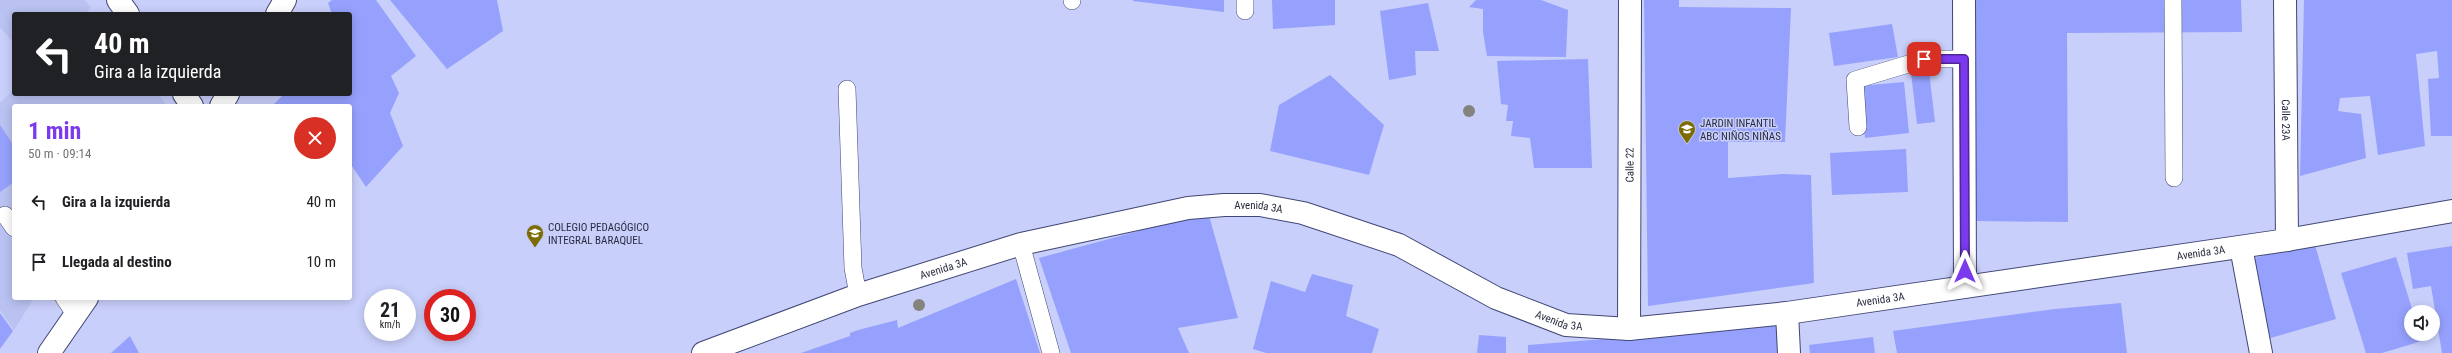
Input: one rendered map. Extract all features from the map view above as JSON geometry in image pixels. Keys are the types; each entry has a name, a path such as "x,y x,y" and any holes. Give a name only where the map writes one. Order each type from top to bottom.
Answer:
{"street":[{"path":"118,0 127,12"},
{"path":"278,12 285,0"},
{"name":"Calle 22","path":"1629,329 1630,0"},
{"path":"1964,0 1965,286"},
{"name":"Calle 23A","path":"2285,0 2287,240"},
{"name":"Avenida 3A","path":"703,353 858,295 1021,244 1188,208 1224,205 1260,205 1303,212 1399,245 1496,298 1566,325 1629,329 1787,313 2287,240 2452,211"},
{"path":"2241,247 2261,353"},
{"path":"50,353 75,303"},
{"path":"1787,313 1789,353"}],"lane":[{"path":"2173,0 2174,178"},
{"path":"1858,127 1855,80 1924,59 1964,59"},
{"path":"847,89 853,268 858,295"},
{"path":"1021,244 1051,353"}],"shaded area":[{"path":"0,0 85,0 91,8 86,12 12,12 12,42 0,27"},
{"path":"12,92 12,96 160,96 166,104 12,104 12,300 33,300 14,330 0,310 0,103"}],"building":[{"path":"332,0 376,0 416,56 391,76 399,93 390,113 403,146 366,187 352,166 352,104 274,104 282,96 352,96 352,12 331,12 328,3"},
{"path":"390,0 497,0 503,31 447,69"},
{"path":"1224,0 1224,12 1133,1"},
{"path":"1272,0 1335,0 1335,25 1273,29"},
{"path":"1476,0 1541,0 1568,10 1566,57 1487,56 1483,32 1483,9 1469,7"},
{"path":"1644,0 1679,0 1679,7 1791,8 1785,142 1728,142 1728,178 1782,174 1811,175 1814,283 1648,306"},
{"path":"1974,0 2241,0 2242,32 2067,33 2068,222 1976,221"},
{"path":"2304,0 2452,0 2452,136 2431,136 2428,79 2439,78 2437,51 2416,54 2425,146 2378,155 2370,96 2340,98 2338,111 2361,114 2366,158 2300,176"},
{"path":"1428,3 1439,51 1415,51 1416,75 1389,80 1380,11"},
{"path":"1892,24 1898,57 1834,66 1829,33"},
{"path":"1588,59 1592,168 1534,168 1530,138 1511,136 1513,121 1506,121 1508,105 1501,104 1497,61"},
{"path":"1929,71 1935,122 1917,124 1911,73"},
{"path":"1330,75 1384,125 1369,175 1270,151 1279,105"},
{"path":"1904,82 1909,133 1865,138 1860,86"},
{"path":"0,125 12,143 12,183 0,192"},
{"path":"1906,149 1908,192 1832,195 1830,153"},
{"path":"1208,212 1238,318 1178,328 1189,353 1071,353 1039,258"},
{"path":"2314,241 2336,319 2267,339 2244,261"},
{"path":"2452,246 2452,353 2442,353 2440,341 2440,305 2434,305 2431,286 2413,289 2407,253"},
{"path":"2396,257 2411,305 2404,305 2404,341 2422,341 2382,353 2366,353 2341,273"},
{"path":"1312,274 1353,285 1346,316 1379,329 1372,353 1266,353 1253,349 1271,281 1305,292"},
{"path":"1016,279 1040,353 801,353 850,336 850,333 858,330 897,320 898,328"},
{"path":"2121,303 2127,353 1897,353 1893,331 2055,309"},
{"path":"0,313 13,331 0,349"},
{"path":"1782,325 1784,353 1528,353 1528,345"},
{"path":"1479,335 1506,337 1506,353 1477,353"},
{"path":"130,336 139,353 111,353"},
{"path":"1873,337 1875,353 1810,353 1809,345"}],"place":[{"name":"JARDIN INFANTIL ABC NIÑOS NIÑAS","path":"1687,144"},
{"name":"COLEGIO PEDAGÓGICO INTEGRAL BARAQUEL","path":"535,248"}],"route":[{"path":"1924,59 1964,59 1965,271"}]}
